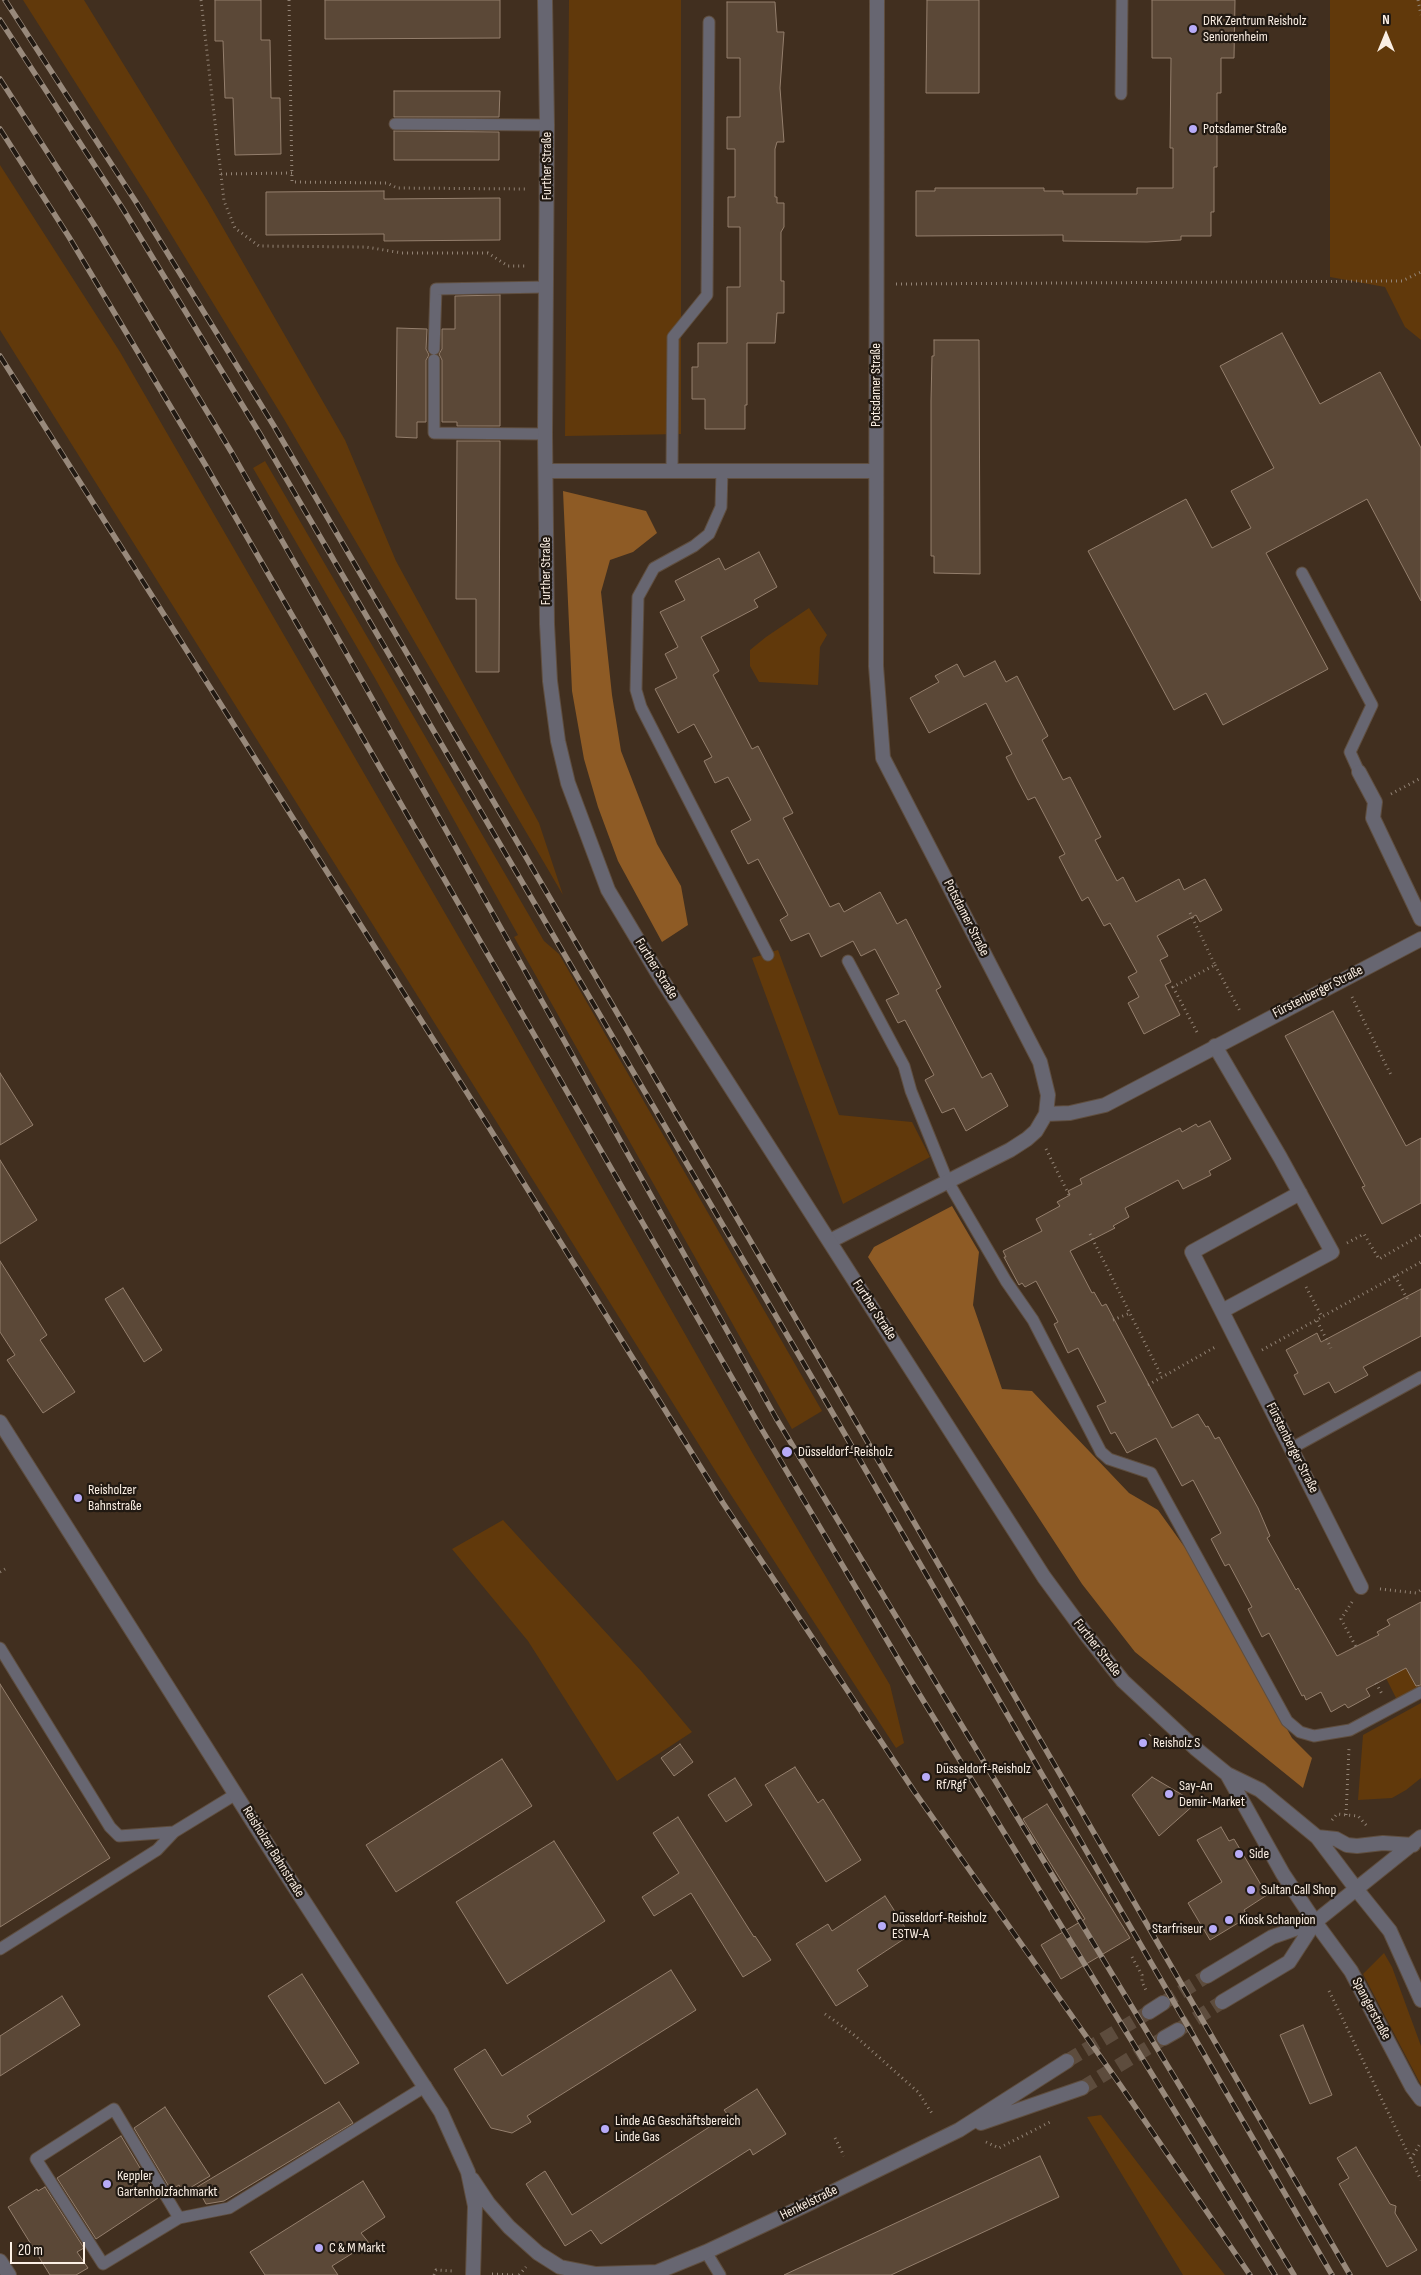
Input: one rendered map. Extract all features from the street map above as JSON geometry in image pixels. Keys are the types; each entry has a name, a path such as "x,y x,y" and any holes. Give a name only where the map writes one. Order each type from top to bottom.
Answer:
{"street":[{"name":"Further Straße","path":"545,0 547,125 545,434 547,624 550,681 558,741 568,783 588,842 608,890 642,948 1044,1577 1088,1638 1123,1680 1167,1723 1227,1774 1260,1790 1317,1837 1357,1890"},
{"name":"Potsdamer Straße","path":"830,1241 947,1180 1010,1150 1036,1131 1046,1114 1048,1095 1040,1062 883,758 876,666 877,0"},
{"path":"546,471 876,471"},
{"path":"1359,772 1376,802 1373,818 1421,919"},
{"name":"Fürstenberger Straße","path":"1046,1114 1070,1113 1105,1105 1421,939"},
{"path":"1211,1048 1300,1193 1332,1252 1222,1311"},
{"name":"Fürstenberger Straße","path":"1300,1193 1192,1252 1361,1587"},
{"name":"Reisholzer Bahnstraße","path":"0,1422 236,1794 278,1864 426,2086 457,2143 468,2172 474,2206 473,2275"},
{"name":"Further Straße","path":"1227,1774 1283,1874 1315,1922"},
{"path":"1317,1837 1336,1839 1347,1845 1356,1846 1417,1841"},
{"path":"1207,1976 1272,1937 1315,1922 1417,1841"},
{"path":"1357,1890 1390,1931 1421,2000"},
{"path":"1222,2002 1289,1962 1315,1922"},
{"name":"Spangerstraße","path":"1315,1922 1351,1971 1421,2099"},
{"path":"1149,2012 1163,2003"},
{"path":"1164,2038 1178,2030"},
{"name":"Henkelstraße","path":"468,2172 488,2203 509,2227 538,2253 560,2267 596,2274 654,2273 706,2252 959,2130 1067,2061"},
{"name":"Henkelstraße","path":"959,2130 1082,2088"},
{"path":"0,2261 9,2275"}],"lane":[{"path":"1121,94 1122,0"},
{"path":"672,471 673,337 707,295 709,22"},
{"path":"395,124 547,125"},
{"path":"545,434 434,433 434,354 436,288 546,287"},
{"path":"722,471 721,507 709,534 694,546 654,568 638,597 636,690 640,708 768,955"},
{"path":"1302,573 1372,704 1350,752 1359,772"},
{"path":"848,961 904,1066 911,1091 947,1180 1006,1281 1033,1320 1101,1452 1109,1459 1151,1473 1286,1721 1300,1732 1314,1736 1350,1730 1421,1692"},
{"path":"1292,1448 1421,1377"},
{"path":"0,1648 110,1827 119,1836 174,1832"},
{"path":"0,1949 156,1850 174,1832 236,1794"},
{"path":"179,2218 114,2109 36,2159 103,2264 179,2218 229,2208 426,2086"},
{"path":"706,2252 720,2275"}],"path":[{"path":"201,0 224,201 235,228 259,246 366,247 402,253 488,252 508,266 546,266"},
{"path":"289,0 292,182 387,183 397,188 547,189"},
{"path":"1418,0 1421,15"},
{"path":"221,174 292,174"},
{"path":"877,284 1402,281 1421,272"},
{"path":"1376,802 1421,778"},
{"path":"1190,912 1215,965 1249,1028"},
{"path":"1211,1048 1173,988 1215,965"},
{"path":"1342,980 1392,1077"},
{"path":"1036,1131 1069,1196"},
{"path":"1090,1234 1162,1377"},
{"path":"1332,1252 1364,1234 1379,1259 1421,1235"},
{"path":"1246,1358 1421,1262"},
{"path":"1395,1276 1409,1302"},
{"path":"1317,1307 1322,1317"},
{"path":"1114,1320 1130,1313"},
{"path":"1316,1321 1331,1348"},
{"path":"1148,1385 1235,1336"},
{"path":"0,1572 5,1569"},
{"path":"1356,1647 1341,1619 1361,1587 1416,1593 1421,1590"},
{"path":"1346,1815 1349,1755"},
{"path":"1132,1957 1142,1975 1142,1982 1146,1990"},
{"path":"1176,1972 1180,1979"},
{"path":"1329,1991 1421,2180"},
{"path":"825,2014 853,2034 918,2092 933,2115"},
{"path":"999,2148 1055,2120"},
{"path":"835,2138 844,2156"},
{"path":"1412,2159 1421,2142"}],"shaded area":[{"path":"23,0 84,0 207,200 345,440 396,561 539,823 563,895 284,419 150,200"},
{"path":"569,0 681,0 681,434 565,436"},
{"path":"1330,0 1421,0 1421,340 1405,327 1385,287 1330,277"},
{"path":"0,165 120,352 508,1022 753,1454 890,1685 904,1743 896,1748 718,1475 0,330"},
{"path":"265,461 544,941 559,954 822,1411 792,1429 514,937 518,935 376,680 253,468"},
{"path":"563,491 646,511 657,533 633,552 610,560 601,592 612,695 621,751 657,844 681,886 688,925 662,942 618,861 598,807 584,759 572,691"},
{"path":"809,608 827,635 820,647 818,685 759,682 750,666 750,650"},
{"path":"778,950 839,1115 912,1122 930,1157 843,1204 752,958"},
{"path":"952,1206 979,1252 973,1305 1002,1389 1032,1391 1129,1493 1158,1510 1191,1556 1292,1738 1312,1758 1303,1788 1135,1652 1082,1584 868,1257 874,1247"},
{"path":"503,1520 642,1672 692,1732 617,1781 528,1641 452,1549"},
{"path":"1405,1665 1421,1669 1421,1690 1398,1702 1386,1678"},
{"path":"1421,1703 1421,1778 1392,1798 1358,1800 1363,1735"},
{"path":"1384,1953 1392,1967 1421,2046 1421,2085 1363,1974"},
{"path":"1101,2115 1225,2275 1183,2275 1087,2117"}],"building":[{"path":"215,0 261,0 261,40 270,40 271,98 280,98 281,154 235,155 233,98 225,98 223,41 215,41"},
{"path":"325,0 500,0 500,38 325,39"},
{"path":"927,0 979,0 979,93 926,93"},
{"path":"1152,0 1235,0 1234,58 1221,58 1221,93 1217,93 1217,167 1214,167 1214,212 1211,212 1211,236 1181,236 1181,240 1147,242 1063,241 1063,235 916,236 916,191 935,191 935,188 1044,188 1044,191 1063,191 1063,194 1137,194 1137,188 1173,188 1173,148 1170,148 1171,58 1152,58"},
{"path":"727,2 775,2 777,32 784,32 780,88 784,142 777,142 775,149 775,197 777,197 777,203 784,203 784,227 781,232 781,281 784,281 784,313 777,313 775,343 747,343 745,429 705,429 705,399 692,399 692,367 698,367 698,343 727,343 727,287 740,287 740,227 728,227 728,197 735,197 735,149 727,149 727,117 740,117 740,58 727,58"},
{"path":"394,91 500,91 499,117 394,117"},
{"path":"394,131 499,132 499,160 394,160"},
{"path":"384,191 384,199 500,198 500,240 384,241 384,234 266,235 266,192"},
{"path":"500,295 500,426 457,426 457,422 442,422 442,360 439,354 442,349 442,329 455,329 455,296"},
{"path":"397,328 427,329 426,349 429,355 426,360 426,422 417,422 417,438 396,437"},
{"path":"1282,333 1320,404 1380,372 1421,448 1421,601 1367,499 1266,553 1328,669 1223,725 1206,693 1174,710 1088,551 1186,499 1212,548 1251,528 1231,491 1274,468 1220,366"},
{"path":"934,340 979,340 980,574 934,573 934,556 931,556 931,401"},
{"path":"457,441 500,441 499,672 476,672 476,599 456,599"},
{"path":"759,552 777,587 754,600 758,607 701,637 719,671 713,675 752,749 758,746 793,813 783,818 830,907 839,903 844,912 880,892 897,924 906,919 941,987 936,990 982,1078 991,1073 1008,1106 966,1131 954,1108 942,1113 925,1080 934,1075 905,1020 898,1023 886,1000 899,994 875,949 861,956 853,941 821,957 809,933 791,941 780,920 788,915 758,859 748,864 731,831 751,820 728,777 715,783 704,761 712,757 694,724 678,733 655,689 677,678 665,654 678,647 660,612 685,600 675,581 719,558 725,570"},
{"path":"995,661 1006,682 1017,676 1048,736 1042,740 1063,780 1070,777 1101,837 1095,840 1117,881 1123,877 1136,902 1179,879 1184,890 1205,879 1222,910 1200,922 1196,915 1157,936 1168,956 1160,960 1171,982 1165,985 1180,1015 1144,1034 1128,1003 1139,997 1128,977 1137,972 1110,923 1104,926 1088,897 1082,901 1059,857 1065,854 1035,797 1028,800 1006,757 1012,754 986,703 929,733 910,698 939,682 935,676 957,664 964,677"},
{"path":"1333,1011 1406,1146 1421,1138 1421,1203 1382,1224 1362,1187 1365,1186 1285,1036"},
{"path":"0,1073 33,1125 0,1145"},
{"path":"1210,1121 1231,1159 1209,1171 1211,1175 1183,1189 1178,1180 1125,1208 1129,1217 1113,1226 1115,1228 1070,1251 1092,1293 1094,1292 1102,1306 1106,1304 1172,1428 1198,1414 1206,1427 1208,1426 1215,1439 1219,1437 1258,1508 1270,1536 1267,1538 1296,1590 1298,1588 1337,1656 1379,1635 1377,1632 1390,1625 1387,1620 1421,1602 1421,1685 1416,1686 1406,1668 1366,1689 1370,1696 1348,1708 1345,1704 1331,1712 1321,1692 1306,1700 1304,1695 1302,1696 1269,1633 1262,1637 1248,1609 1252,1607 1229,1564 1225,1566 1211,1539 1221,1533 1193,1480 1182,1486 1156,1438 1127,1453 1115,1432 1111,1434 1097,1406 1106,1402 1078,1348 1068,1353 1054,1324 1058,1322 1036,1281 1025,1287 1022,1283 1019,1285 1004,1257 1006,1257 1003,1251 1042,1231 1036,1219 1060,1206 1057,1202 1070,1195 1068,1191 1082,1184 1080,1179 1180,1128 1182,1132 1196,1124 1198,1127"},
{"path":"0,1160 37,1220 0,1244"},
{"path":"0,1261 47,1335 40,1340 75,1392 43,1413 7,1360 15,1355 0,1332"},
{"path":"123,1288 162,1350 144,1362 105,1299"},
{"path":"1421,1289 1421,1336 1363,1367 1368,1375 1335,1393 1329,1382 1304,1395 1294,1375 1298,1373 1286,1350 1317,1333 1321,1342"},
{"path":"0,1684 110,1858 0,1927"},
{"path":"680,1744 693,1762 674,1776 661,1758"},
{"path":"502,1759 532,1806 396,1892 366,1845"},
{"path":"795,1767 818,1803 823,1799 861,1860 826,1882 765,1785"},
{"path":"1152,1777 1196,1803 1159,1836 1132,1795"},
{"path":"735,1778 752,1805 726,1822 708,1795"},
{"path":"1047,1804 1130,1938 1061,1979 1041,1945 1085,1919 1023,1819"},
{"path":"678,1817 754,1937 771,1960 743,1977 691,1893 654,1916 642,1897 679,1873 653,1833"},
{"path":"1221,1827 1229,1841 1234,1839 1267,1895 1244,1910 1248,1917 1210,1940 1188,1903 1222,1882 1197,1840"},
{"path":"554,1841 605,1921 507,1984 456,1902"},
{"path":"885,1896 910,1935 857,1970 868,1986 836,2006 796,1944 828,1924 832,1931"},
{"path":"671,1970 696,2010 527,2116 531,2122 512,2133 491,2128 454,2069 485,2049 502,2076"},
{"path":"302,1974 359,2063 325,2084 268,1996"},
{"path":"62,1996 80,2025 0,2076 0,2036"},
{"path":"1303,2025 1332,2095 1310,2104 1280,2035"},
{"path":"757,2089 786,2134 753,2155 750,2149 601,2244 591,2230 565,2246 526,2184 545,2171 572,2215 728,2115 724,2110"},
{"path":"339,2102 353,2123 224,2201 206,2204 197,2187"},
{"path":"165,2107 210,2176 183,2192 179,2185 171,2190 134,2128"},
{"path":"121,2136 158,2198 96,2239 57,2178"},
{"path":"1356,2147 1390,2204 1396,2206 1395,2213 1417,2250 1387,2267 1339,2184 1349,2178 1337,2158"},
{"path":"1040,2156 1059,2197 891,2275 784,2275"},
{"path":"363,2181 385,2217 361,2233 369,2243 332,2266 338,2275 265,2275 250,2252"},
{"path":"45,2187 84,2248 77,2252 88,2268 76,2275 50,2275 8,2207 37,2189 38,2191"}],"tunnel":[{"path":"1163,2003 1207,1976"},
{"path":"1178,2030 1222,2002"},
{"path":"1067,2061 1149,2012"},
{"path":"1082,2088 1164,2038"}],"railway":[{"path":"5,0 136,202 274,426 834,1384 1350,2275"},
{"path":"0,20 123,209 260,434 821,1393 1332,2275"},
{"path":"0,79 93,223 232,453 776,1418 1294,2275"},
{"path":"0,129 69,237 206,466 761,1428 910,1679 1275,2275"},
{"path":"0,356 490,1129 723,1503 914,1791 1121,2086 1250,2275"}],"place":[{"name":"DRK Zentrum Reisholz Seniorenheim","path":"1193,29"},
{"name":"Potsdamer Straße","path":"1193,129"},
{"name":"Düsseldorf-Reisholz","path":"787,1452"},
{"name":"Reisholzer Bahnstraße","path":"78,1498"},
{"name":"Reisholz S","path":"1143,1743"},
{"name":"Düsseldorf-Reisholz Rf/Rgf","path":"926,1777"},
{"name":"Say-An Demir-Market","path":"1169,1794"},
{"name":"Side","path":"1239,1854"},
{"name":"Sultan Call Shop","path":"1251,1890"},
{"name":"Kiosk Schanpion","path":"1229,1920"},
{"name":"Düsseldorf-Reisholz ESTW-A","path":"882,1926"},
{"name":"Starfriseur","path":"1213,1929"},
{"name":"Linde AG Geschäftsbereich Linde Gas","path":"605,2129"},
{"name":"Keppler Gartenholzfachmarkt","path":"107,2184"},
{"name":"C & M Markt","path":"319,2248"}]}
